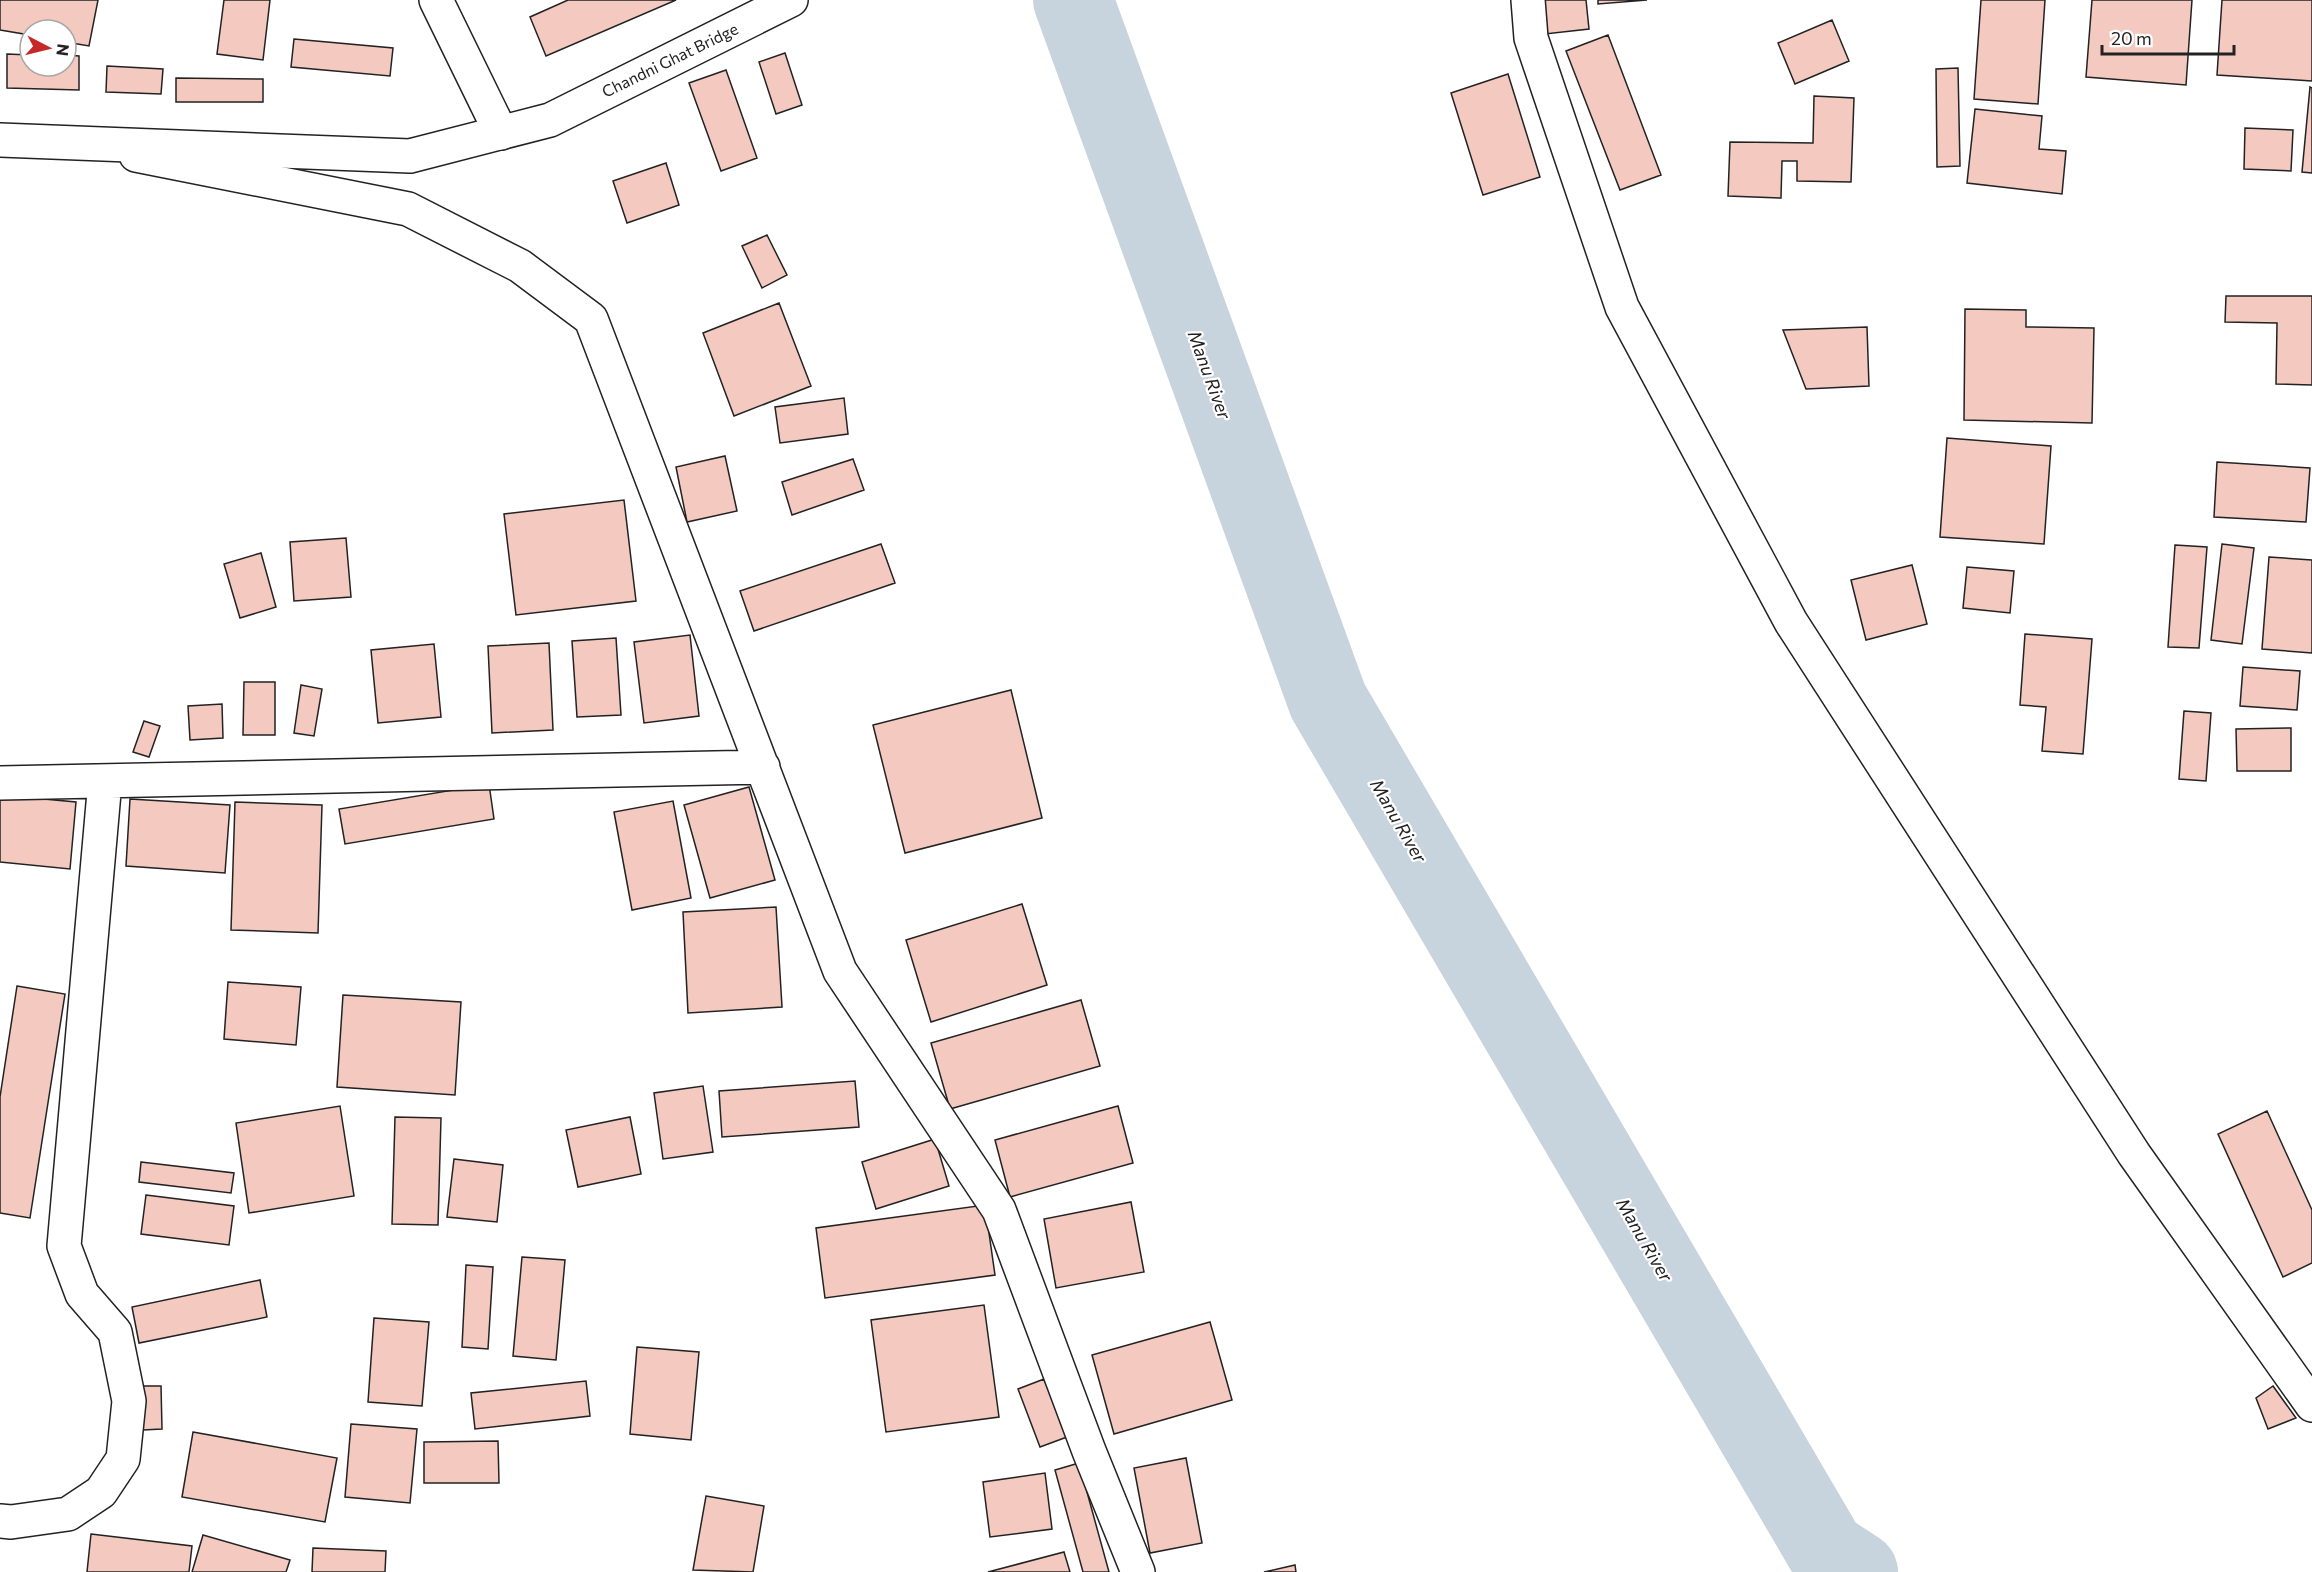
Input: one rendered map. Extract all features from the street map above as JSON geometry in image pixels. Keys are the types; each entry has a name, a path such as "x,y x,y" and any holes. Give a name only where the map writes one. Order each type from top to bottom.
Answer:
{"main road":[{"path":"436,0 501,133"},
{"name":"Chandni Ghat Bridge","path":"81,144 410,156 550,120 791,0"},
{"path":"1528,0 1531,38 1622,307 1791,622 2134,1155 2312,1405"},
{"path":"0,140 81,144 408,209 520,266 591,320 840,971 999,1210 1089,1451 1138,1572"},
{"path":"0,783 763,767"},
{"path":"0,1521 12,1522 68,1514 101,1492 123,1459 129,1401 115,1332 82,1294 64,1246 105,781"}],"building":[{"path":"0,0 98,0 89,46 78,44 78,18 18,18 18,33 0,30"},
{"path":"224,0 270,0 263,60 217,54"},
{"path":"568,0 676,0 546,56 530,17"},
{"path":"1541,0 1586,0 1589,29 1545,34"},
{"path":"1598,0 1647,0 1598,4"},
{"path":"1981,0 2045,0 2038,104 1974,99"},
{"path":"2092,0 2192,0 2186,85 2086,77"},
{"path":"2222,0 2312,0 2312,81 2217,75"},
{"path":"1832,20 1849,61 1795,84 1778,43"},
{"path":"1608,35 1661,175 1620,190 1566,51"},
{"path":"294,39 393,48 390,76 291,67"},
{"path":"785,53 802,105 776,114 759,62"},
{"path":"7,54 18,54 18,78 78,78 79,56 79,90 7,88"},
{"path":"107,66 163,69 161,94 106,92"},
{"path":"1958,68 1960,166 1937,167 1936,69"},
{"path":"726,70 757,158 721,171 689,83"},
{"path":"1508,74 1540,177 1483,195 1451,93"},
{"path":"176,78 263,79 263,102 176,102"},
{"path":"2310,87 2312,88 2312,173 2302,172"},
{"path":"1814,96 1854,98 1851,182 1797,181 1797,161 1782,161 1781,198 1728,196 1730,142 1813,143"},
{"path":"1975,109 2042,116 2039,149 2066,151 2062,194 1967,183"},
{"path":"2245,128 2293,130 2291,171 2244,169"},
{"path":"666,163 679,205 627,223 613,181"},
{"path":"767,235 787,275 762,288 742,246"},
{"path":"2226,296 2312,296 2312,385 2276,384 2277,323 2225,322"},
{"path":"779,303 811,386 734,416 703,333"},
{"path":"1965,309 2026,310 2026,327 2094,328 2092,423 1964,420"},
{"path":"1867,327 1869,386 1806,389 1783,330"},
{"path":"844,398 848,434 780,443 775,407"},
{"path":"1947,438 2051,446 2044,544 1940,537"},
{"path":"725,456 737,511 687,522 676,467"},
{"path":"853,459 864,490 792,515 782,482"},
{"path":"2217,462 2310,468 2306,522 2214,517"},
{"path":"624,500 636,601 516,615 504,514"},
{"path":"346,538 351,597 294,601 290,542"},
{"path":"881,544 895,583 754,631 740,591"},
{"path":"2222,544 2254,548 2242,644 2211,640"},
{"path":"2175,545 2207,547 2199,648 2168,647"},
{"path":"261,553 276,607 240,618 224,564"},
{"path":"2269,557 2312,560 2312,653 2262,649"},
{"path":"1912,565 1927,624 1866,640 1851,580"},
{"path":"1967,567 2014,571 2010,613 1963,608"},
{"path":"2025,634 2092,639 2083,754 2042,751 2046,707 2020,705"},
{"path":"690,635 699,716 644,723 634,642"},
{"path":"616,638 621,715 577,717 572,641"},
{"path":"549,643 553,730 492,733 488,646"},
{"path":"434,644 441,717 378,723 371,650"},
{"path":"2243,667 2300,671 2297,710 2240,706"},
{"path":"244,682 275,682 275,735 243,735"},
{"path":"301,685 322,689 314,736 294,733"},
{"path":"1011,690 1042,818 905,853 873,725"},
{"path":"222,704 223,738 190,740 188,706"},
{"path":"2184,711 2211,713 2206,781 2179,779"},
{"path":"144,721 160,726 149,757 133,752"},
{"path":"2291,728 2291,771 2237,771 2236,729"},
{"path":"489,784 494,819 345,844 339,809"},
{"path":"749,787 775,880 710,898 684,805"},
{"path":"0,795 76,802 70,869 0,862"},
{"path":"130,799 230,805 225,873 126,866"},
{"path":"673,801 691,898 632,910 614,812"},
{"path":"235,802 322,805 318,933 231,930"},
{"path":"1022,904 1047,985 931,1022 906,940"},
{"path":"776,907 782,1007 688,1013 683,912"},
{"path":"228,982 301,987 296,1045 224,1039"},
{"path":"17,986 65,994 30,1218 0,1213 0,1097"},
{"path":"343,995 461,1002 455,1095 337,1087"},
{"path":"1081,1000 1100,1066 950,1109 931,1043"},
{"path":"855,1081 859,1127 722,1137 719,1091"},
{"path":"703,1086 713,1152 663,1159 654,1093"},
{"path":"340,1106 354,1196 249,1213 236,1123"},
{"path":"1118,1106 1133,1163 1010,1197 995,1140"},
{"path":"2267,1111 2312,1210 2312,1263 2283,1277 2218,1134"},
{"path":"395,1117 441,1118 438,1225 392,1224"},
{"path":"630,1117 641,1174 578,1187 566,1130"},
{"path":"935,1139 949,1186 876,1209 862,1162"},
{"path":"454,1159 503,1165 497,1222 447,1217"},
{"path":"141,1162 234,1173 231,1193 139,1182"},
{"path":"146,1195 234,1206 229,1245 141,1234"},
{"path":"1131,1202 1144,1272 1056,1288 1044,1219"},
{"path":"985,1205 995,1275 825,1298 816,1228"},
{"path":"522,1257 565,1260 556,1360 513,1356"},
{"path":"466,1265 493,1267 488,1349 462,1347"},
{"path":"260,1280 267,1317 139,1343 132,1307"},
{"path":"984,1305 999,1417 886,1432 871,1320"},
{"path":"374,1318 429,1322 422,1406 368,1402"},
{"path":"1210,1322 1232,1400 1114,1434 1092,1355"},
{"path":"637,1347 699,1352 691,1440 630,1434"},
{"path":"1044,1379 1067,1437 1040,1447 1018,1389"},
{"path":"586,1381 590,1416 475,1429 471,1393"},
{"path":"142,1386 161,1386 162,1429 143,1430"},
{"path":"2273,1386 2296,1418 2268,1429 2256,1398"},
{"path":"351,1424 417,1429 410,1503 345,1497"},
{"path":"193,1432 337,1458 325,1522 182,1497"},
{"path":"498,1441 499,1483 424,1483 424,1442"},
{"path":"1186,1458 1202,1543 1150,1553 1134,1468"},
{"path":"1079,1463 1109,1572 1083,1572 1055,1470"},
{"path":"1045,1473 1052,1529 990,1537 983,1482"},
{"path":"706,1496 764,1506 753,1572 693,1570"},
{"path":"91,1534 192,1546 189,1572 87,1572"},
{"path":"203,1535 290,1560 286,1572 192,1572"},
{"path":"313,1548 386,1551 385,1572 312,1572"},
{"path":"1064,1552 1070,1572 988,1572"},
{"path":"1295,1565 1296,1572 1264,1572"}],"waterway":[{"name":"Manu River","path":"1073,0 1328,701 1826,1551 1858,1572"}]}
